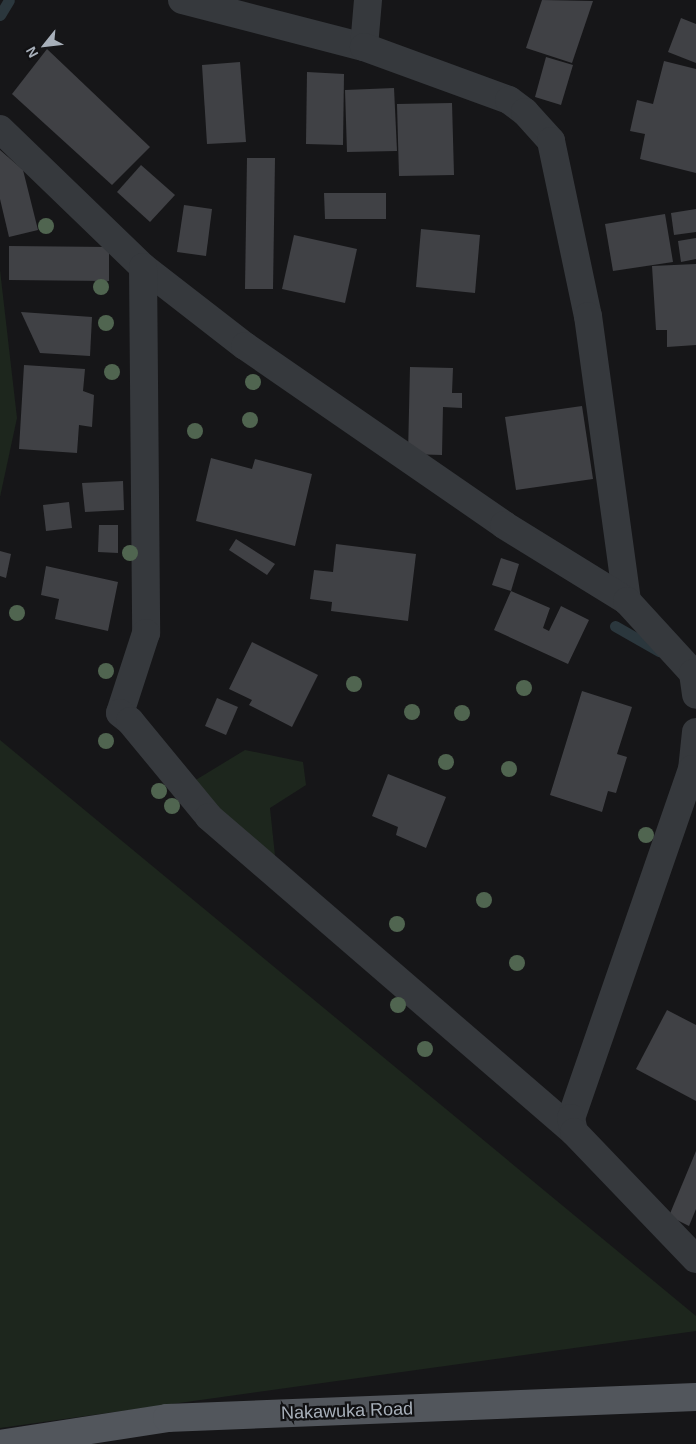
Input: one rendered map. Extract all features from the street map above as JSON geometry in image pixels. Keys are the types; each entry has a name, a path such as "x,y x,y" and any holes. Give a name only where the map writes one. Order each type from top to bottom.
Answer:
{"main road":[{"name":"Nakawuka Road","path":"0,1444 167,1418 696,1397"}],"street":[{"path":"182,0 364,47 509,100 525,112 550,142 588,316 627,602"},
{"path":"364,47 368,0"},
{"path":"0,129 143,267 245,346 504,525 627,602 693,673 696,696"},
{"path":"143,267 146,633 120,713 130,721 208,817 574,1132 696,1259"},
{"path":"574,1132 571,1118 574,1105 692,769 696,732"}],"shaded area":[{"path":"0,270 17,418 0,497"},
{"path":"0,740 696,1316 696,1331 0,1428"},
{"path":"245,750 303,762 306,785 270,808 275,856 263,877 194,781"}],"building":[{"path":"542,0 593,1 572,63 526,48"},
{"path":"681,18 696,24 696,63 668,52"},
{"path":"47,49 150,147 112,185 12,94"},
{"path":"546,57 573,65 561,105 535,97"},
{"path":"664,61 696,69 696,173 640,159 645,134 630,131 637,100 653,104"},
{"path":"240,62 246,142 207,144 202,65"},
{"path":"307,72 344,74 343,145 306,144"},
{"path":"394,88 397,151 347,152 345,90"},
{"path":"452,103 454,175 399,176 397,104"},
{"path":"0,150 23,170 38,230 9,237 0,199"},
{"path":"247,158 275,158 273,289 245,289"},
{"path":"141,165 175,195 150,222 117,192"},
{"path":"324,193 386,193 386,219 325,219"},
{"path":"184,205 212,209 206,256 177,252"},
{"path":"696,209 696,232 674,235 671,213"},
{"path":"665,214 673,262 613,271 605,224"},
{"path":"421,229 480,235 475,293 416,287"},
{"path":"294,235 357,249 345,303 282,289"},
{"path":"696,238 696,259 681,262 678,241"},
{"path":"9,246 109,247 109,281 9,280"},
{"path":"696,264 696,345 667,347 667,330 656,330 652,266"},
{"path":"21,312 92,317 90,356 40,353"},
{"path":"24,365 85,369 83,391 94,395 92,427 79,425 77,453 19,449"},
{"path":"410,367 453,368 452,393 462,393 462,408 443,407 442,455 408,454"},
{"path":"582,406 593,479 516,490 505,417"},
{"path":"211,458 252,469 255,459 312,474 295,546 196,521"},
{"path":"123,481 124,510 85,512 82,483"},
{"path":"69,502 72,528 46,531 43,505"},
{"path":"99,525 118,525 118,553 98,552"},
{"path":"236,539 275,564 267,575 229,550"},
{"path":"336,544 416,554 408,621 331,611 332,602 310,599 314,570 333,572"},
{"path":"0,551 11,554 6,578 0,576"},
{"path":"501,558 519,564 511,591 492,585"},
{"path":"46,566 118,582 108,631 55,619 59,599 41,595"},
{"path":"511,591 550,608 543,628 549,631 561,606 589,620 568,664 494,630"},
{"path":"252,642 318,675 292,727 249,705 252,700 229,689"},
{"path":"582,691 632,707 617,754 627,757 616,793 608,791 602,812 550,795"},
{"path":"217,698 238,707 226,735 205,726"},
{"path":"388,774 446,797 426,848 396,835 398,827 372,816"},
{"path":"667,1010 696,1025 696,1101 636,1069"},
{"path":"696,1151 696,1209 689,1226 669,1216"}],"waterway":[{"path":"0,15 9,0"},
{"path":"615,626 659,651"}]}
